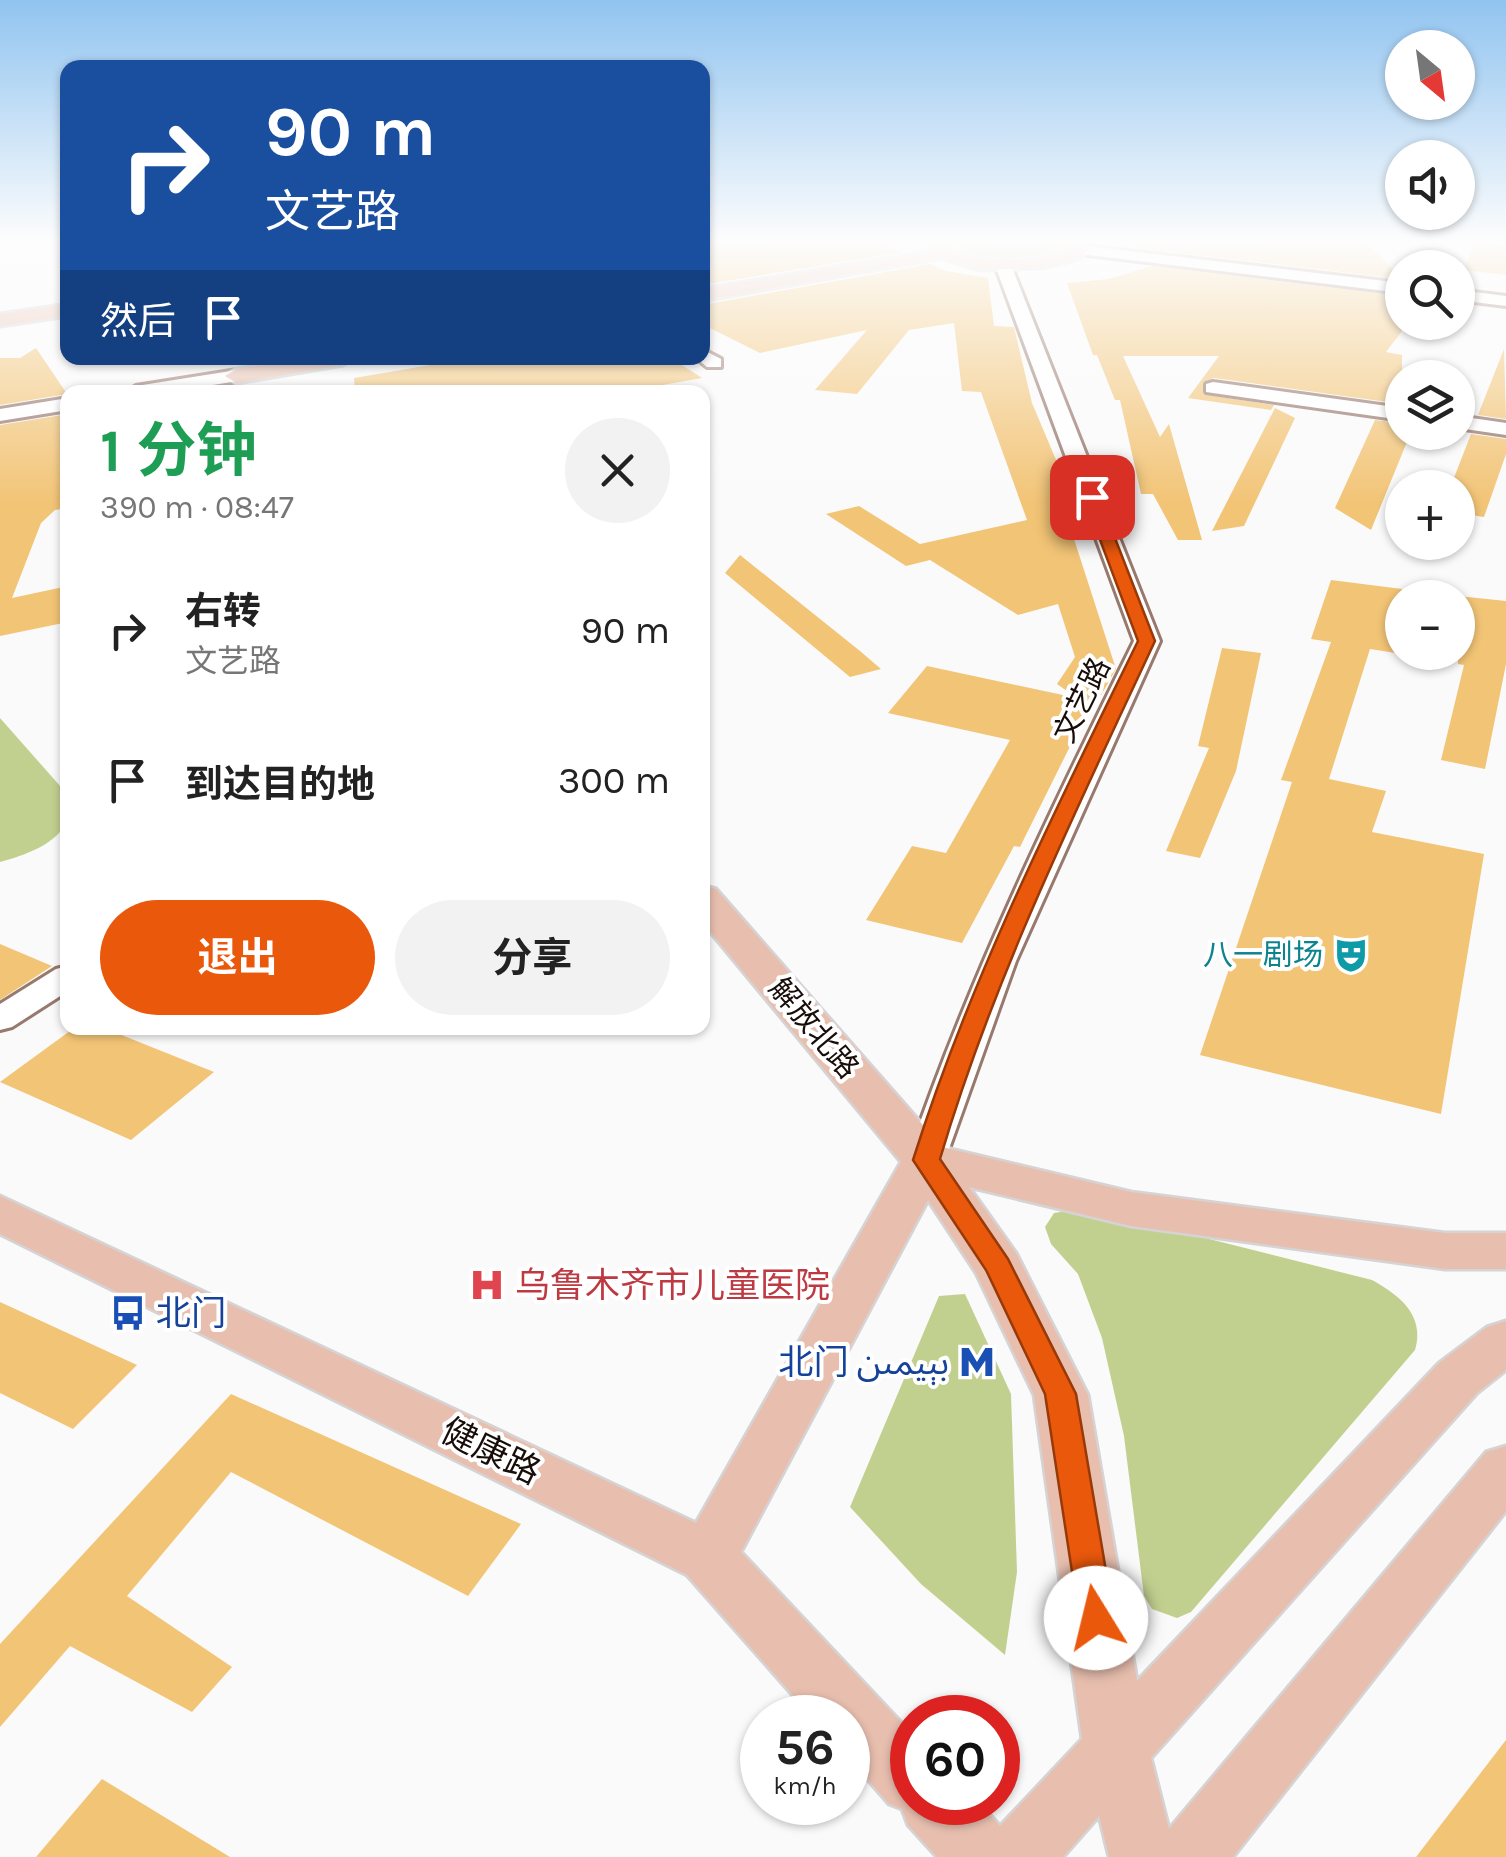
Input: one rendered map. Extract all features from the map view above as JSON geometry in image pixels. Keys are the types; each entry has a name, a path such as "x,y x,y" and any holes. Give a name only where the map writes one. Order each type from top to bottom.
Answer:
{"main road":[{"path":"238,375 300,365"},
{"name":"解放北路","path":"710,906 926,1160 998,1266 1061,1394 1116,1750 1143,1857"},
{"path":"708,1556 926,1160 1132,1208 1445,1251 1506,1251"},
{"name":"健康路","path":"0,1213 708,1556 890,1757"},
{"path":"1018,1857 1458,1378 1506,1341"},
{"path":"1190,1857 1506,1469"},
{"path":"953,1825 982,1857"}],"street":[{"name":"文艺路","path":"926,1160 954,1069 1014,918 1146,641 1028,330"},
{"path":"178,385 238,375"},
{"path":"1213,388 1385,412"},
{"path":"0,415 60,405"},
{"path":"1475,424 1506,429"},
{"path":"0,1019 60,981"}],"green space":[{"path":"0,718 60,786 60,832 49,842 0,862"},
{"path":"1086,1208 1372,1280 1401,1300 1417,1327 1415,1350 1191,1612 1177,1618 1152,1609 1144,1596 1124,1436 1102,1338 1078,1274 1051,1244 1045,1227 1054,1213"},
{"path":"965,1294 1011,1394 1017,1572 1005,1655 921,1584 850,1507 939,1296"}],"building":[{"path":"713,330 911,330 857,394 815,390 867,330 760,353"},
{"path":"955,330 1015,330 1032,403 1075,505 1063,505 1116,669 1099,699 1094,698 1020,847 1014,846 962,943 866,920 912,846 946,853 1010,740 888,713 927,666 1077,698 1057,684 1075,657 1058,604 1018,615 930,560 906,566 826,514 859,506 920,544 1027,520 981,392 962,391"},
{"path":"1084,330 1385,330 1385,340 1395,340 1386,352 1402,355 1402,360 1385,360 1385,402 1214,378 1203,382 1203,394 1274,405 1271,410 1188,398 1219,356 1123,356 1160,437 1169,424 1202,540 1178,540 1153,494 1141,494 1120,400 1115,400 1097,355 1093,355"},
{"path":"36,348 61,385 60,395 0,405 0,358 20,358"},
{"path":"1504,349 1506,419 1478,415"},
{"path":"430,365 682,365 702,378 662,385 354,385 354,378"},
{"path":"1275,408 1295,418 1244,526 1212,531"},
{"path":"60,415 60,509 41,523 12,598 60,588 60,624 0,636 0,425"},
{"path":"1375,420 1385,421 1385,450 1404,450 1395,470 1385,470 1385,496 1371,530 1335,508"},
{"path":"1475,435 1506,439 1506,454 1484,517 1475,516 1475,470 1457,470 1465,450 1475,450"},
{"path":"740,555 881,669 850,677 725,573"},
{"name":"八一剧场","path":"1331,580 1385,587 1385,651 1370,649 1329,779 1386,791 1372,832 1484,854 1441,1114 1200,1055 1292,782 1281,780 1331,642 1311,639"},
{"path":"1475,598 1506,601 1506,664 1485,769 1441,760 1463,670 1475,670"},
{"path":"1222,648 1261,653 1236,771 1200,858 1166,851 1209,748 1198,746"},
{"path":"0,944 52,966 0,1000"},
{"path":"64,1035 122,1035 214,1072 131,1140 0,1082"},
{"path":"0,1302 137,1365 73,1429 0,1393"},
{"path":"231,1394 521,1524 468,1596 231,1472 127,1596 232,1667 192,1712 70,1646 0,1727 0,1644"},
{"path":"1506,1740 1506,1857 1416,1857"},
{"path":"102,1779 230,1857 36,1857"}],"place":[{"name":"八一剧场","path":"1351,955"},
{"name":"乌鲁木齐市儿童医院","path":"487,1285"},
{"name":"北门","path":"128,1313"},
{"name":"北门 بېيمىن","path":"977,1362"}],"route":[{"path":"1092,497 1146,641 1014,918 954,1069 926,1160 998,1266 1061,1394 1096,1618"}]}
